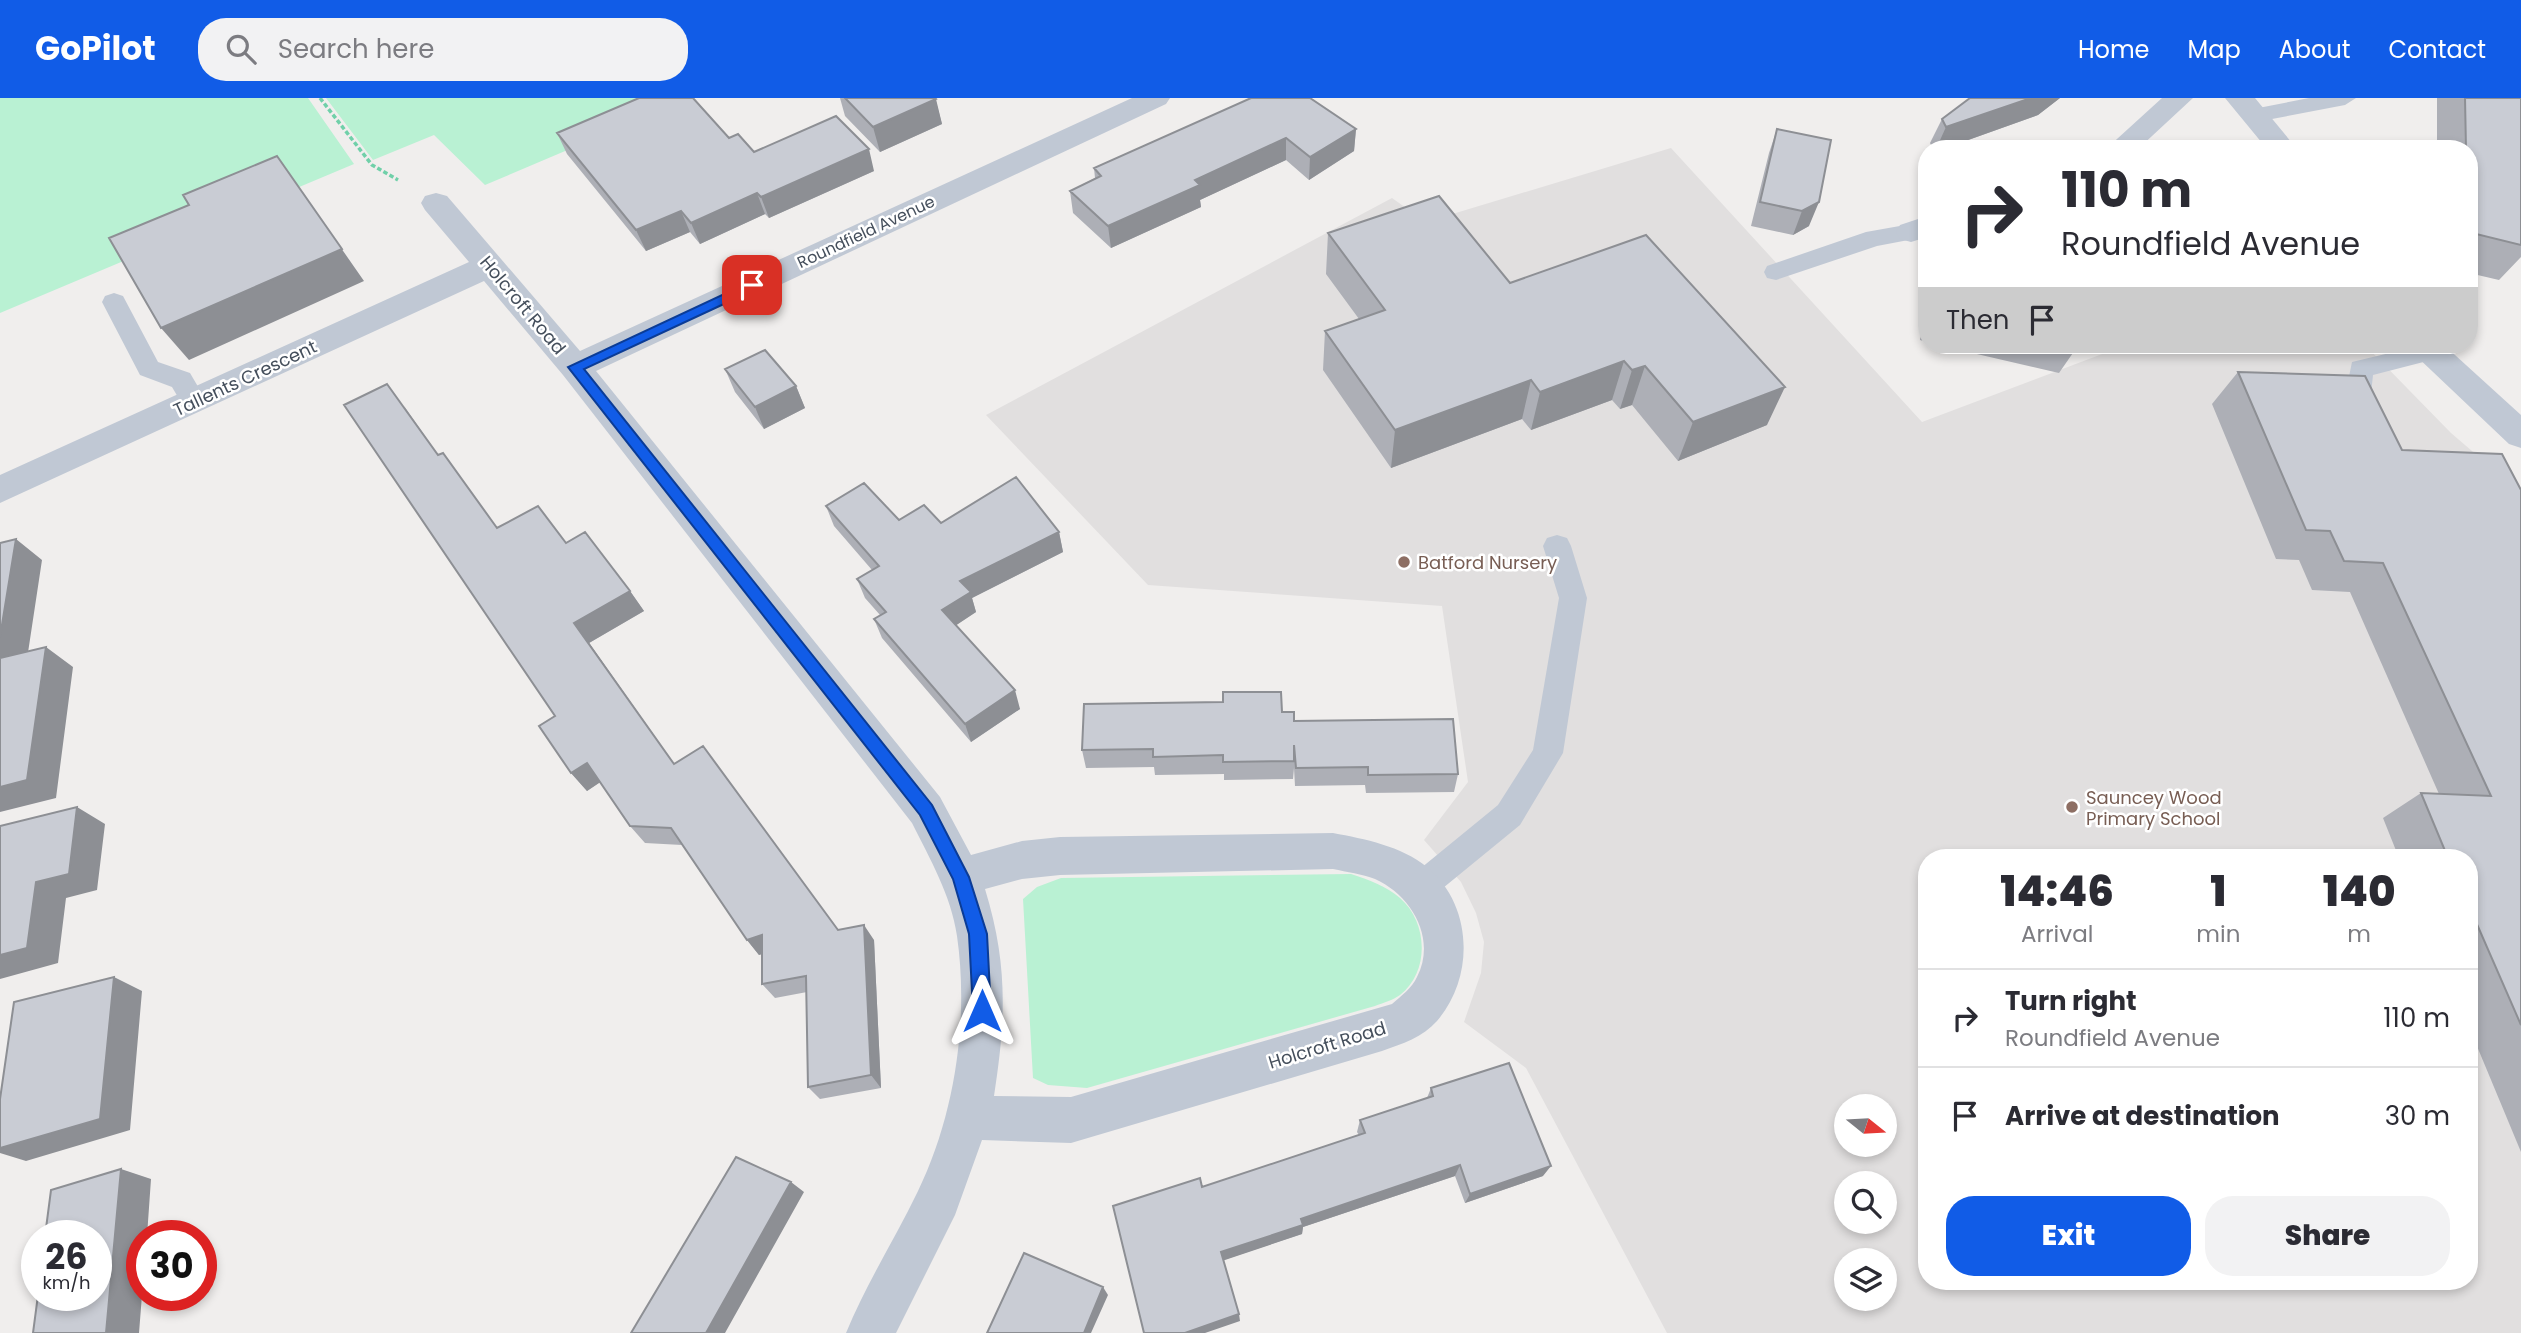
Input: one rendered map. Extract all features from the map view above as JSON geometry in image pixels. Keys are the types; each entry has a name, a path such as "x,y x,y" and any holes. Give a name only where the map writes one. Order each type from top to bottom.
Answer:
{"street":[{"name":"Roundfield Avenue","path":"575,367 1156,98"},
{"path":"2130,140 2179,98"},
{"path":"2248,106 2276,140"},
{"name":"Holcroft Road","path":"436,203 575,367 926,810 961,877 978,934 983,992 968,1115 939,1199 870,1333"},
{"name":"Tallents Crescent","path":"0,490 489,266"},
{"path":"2432,354 2521,435"},
{"name":"Holcroft Road","path":"961,877 1023,860 1060,856 1333,851 1372,858 1397,870 1421,887 1435,906 1443,926 1446,951 1438,977 1425,1002 1406,1019 1382,1030 1071,1120 1026,1121 968,1115"}],"lane":[{"path":"2248,106 2345,98"},
{"path":"1776,272 1874,238 1918,229"},
{"path":"114,302 149,368 181,380 194,402"},
{"path":"2389,435 2358,396 2361,369 2410,354"},
{"path":"1421,887 1509,815 1548,753 1573,598 1557,546"}],"path":[{"path":"320,98 372,165 436,203"}],"shaded area":[{"name":"Sauncey Wood Primary School","path":"1671,148 1922,422 2102,354 2374,354 2451,433 2521,493 2521,1333 1667,1333 1526,1068 1464,1022 1481,973 1484,942 1476,913 1461,882 1424,840 1468,782 1442,606 1148,585 986,415 1392,198 1426,222"}],"green space":[{"path":"0,98 308,98 354,164 0,313"},
{"path":"326,98 690,98 485,185 434,135 373,160"},
{"path":"1351,874 1395,894 1416,920 1422,947 1421,961 1410,985 1397,997 1375,1006 1087,1088 1048,1085 1033,1078 1023,899 1037,887 1061,878"}],"building":[{"path":"639,98 693,98 729,138 738,134 754,152 836,116 869,149 761,197 757,193 691,223 681,211 636,230 557,133"},
{"path":"845,98 935,98 936,99 873,127"},
{"path":"1251,98 1310,98 1356,129 1310,157 1286,138 1195,180 1200,185 1108,226 1070,191 1101,176 1094,168"},
{"path":"1970,98 2031,98 1946,127 1942,119"},
{"path":"2465,98 2521,98 2521,245 2478,234 2478,140 2466,140"},
{"path":"1777,129 1831,140 1819,202 1802,211 1760,202"},
{"path":"277,156 342,249 161,328 109,238 189,205 183,195"},
{"path":"1439,196 1510,283 1646,235 1785,387 1693,422 1645,366 1632,370 1624,361 1540,392 1531,380 1395,430 1325,331 1385,310 1328,233"},
{"path":"765,350 796,386 755,407 725,369"},
{"path":"2238,372 2365,376 2402,450 2502,454 2521,490 2521,1025 2478,927 2478,849 2444,849 2421,793 2491,796 2383,563 2344,561 2330,531 2306,530"},
{"path":"387,384 438,455 443,453 497,528 538,506 566,543 585,532 630,591 574,623 674,764 703,746 838,930 864,925 871,1075 808,1087 806,976 762,984 762,935 747,940 671,828 630,826 587,763 571,773 539,726 555,716 344,405"},
{"path":"1016,477 1059,532 960,581 971,592 942,610 1015,690 965,724 874,619 886,612 857,579 879,566 826,506 864,483 899,520 924,505 941,523"},
{"path":"16,539 0,637 0,543"},
{"path":"46,647 27,780 0,787 0,658"},
{"path":"1223,692 1281,692 1282,712 1294,712 1294,721 1453,719 1458,774 1368,775 1368,767 1296,768 1294,745 1294,761 1223,762 1223,755 1153,757 1153,749 1082,750 1084,704 1223,702"},
{"path":"77,807 69,874 36,882 27,948 0,955 0,826"},
{"path":"114,977 100,1119 0,1148 0,1099 14,1002"},
{"path":"1509,1063 1551,1166 1470,1194 1460,1165 1301,1219 1303,1225 1221,1252 1239,1314 1185,1333 1144,1333 1113,1206 1200,1178 1202,1187 1365,1133 1360,1120 1433,1096 1431,1088"},
{"path":"736,1157 791,1182 706,1333 631,1333"},
{"path":"121,1169 112,1267 112,1220 47,1220 51,1190"},
{"path":"1024,1253 1103,1287 1084,1333 987,1333"},
{"path":"36,1311 108,1311 106,1333 33,1333"}],"place":[{"name":"Batford Nursery","path":"1404,562"},
{"name":"Sauncey Wood Primary School","path":"2072,807"}],"route":[{"path":"752,285 575,367 926,810 961,877 978,934 982,1011"}]}
